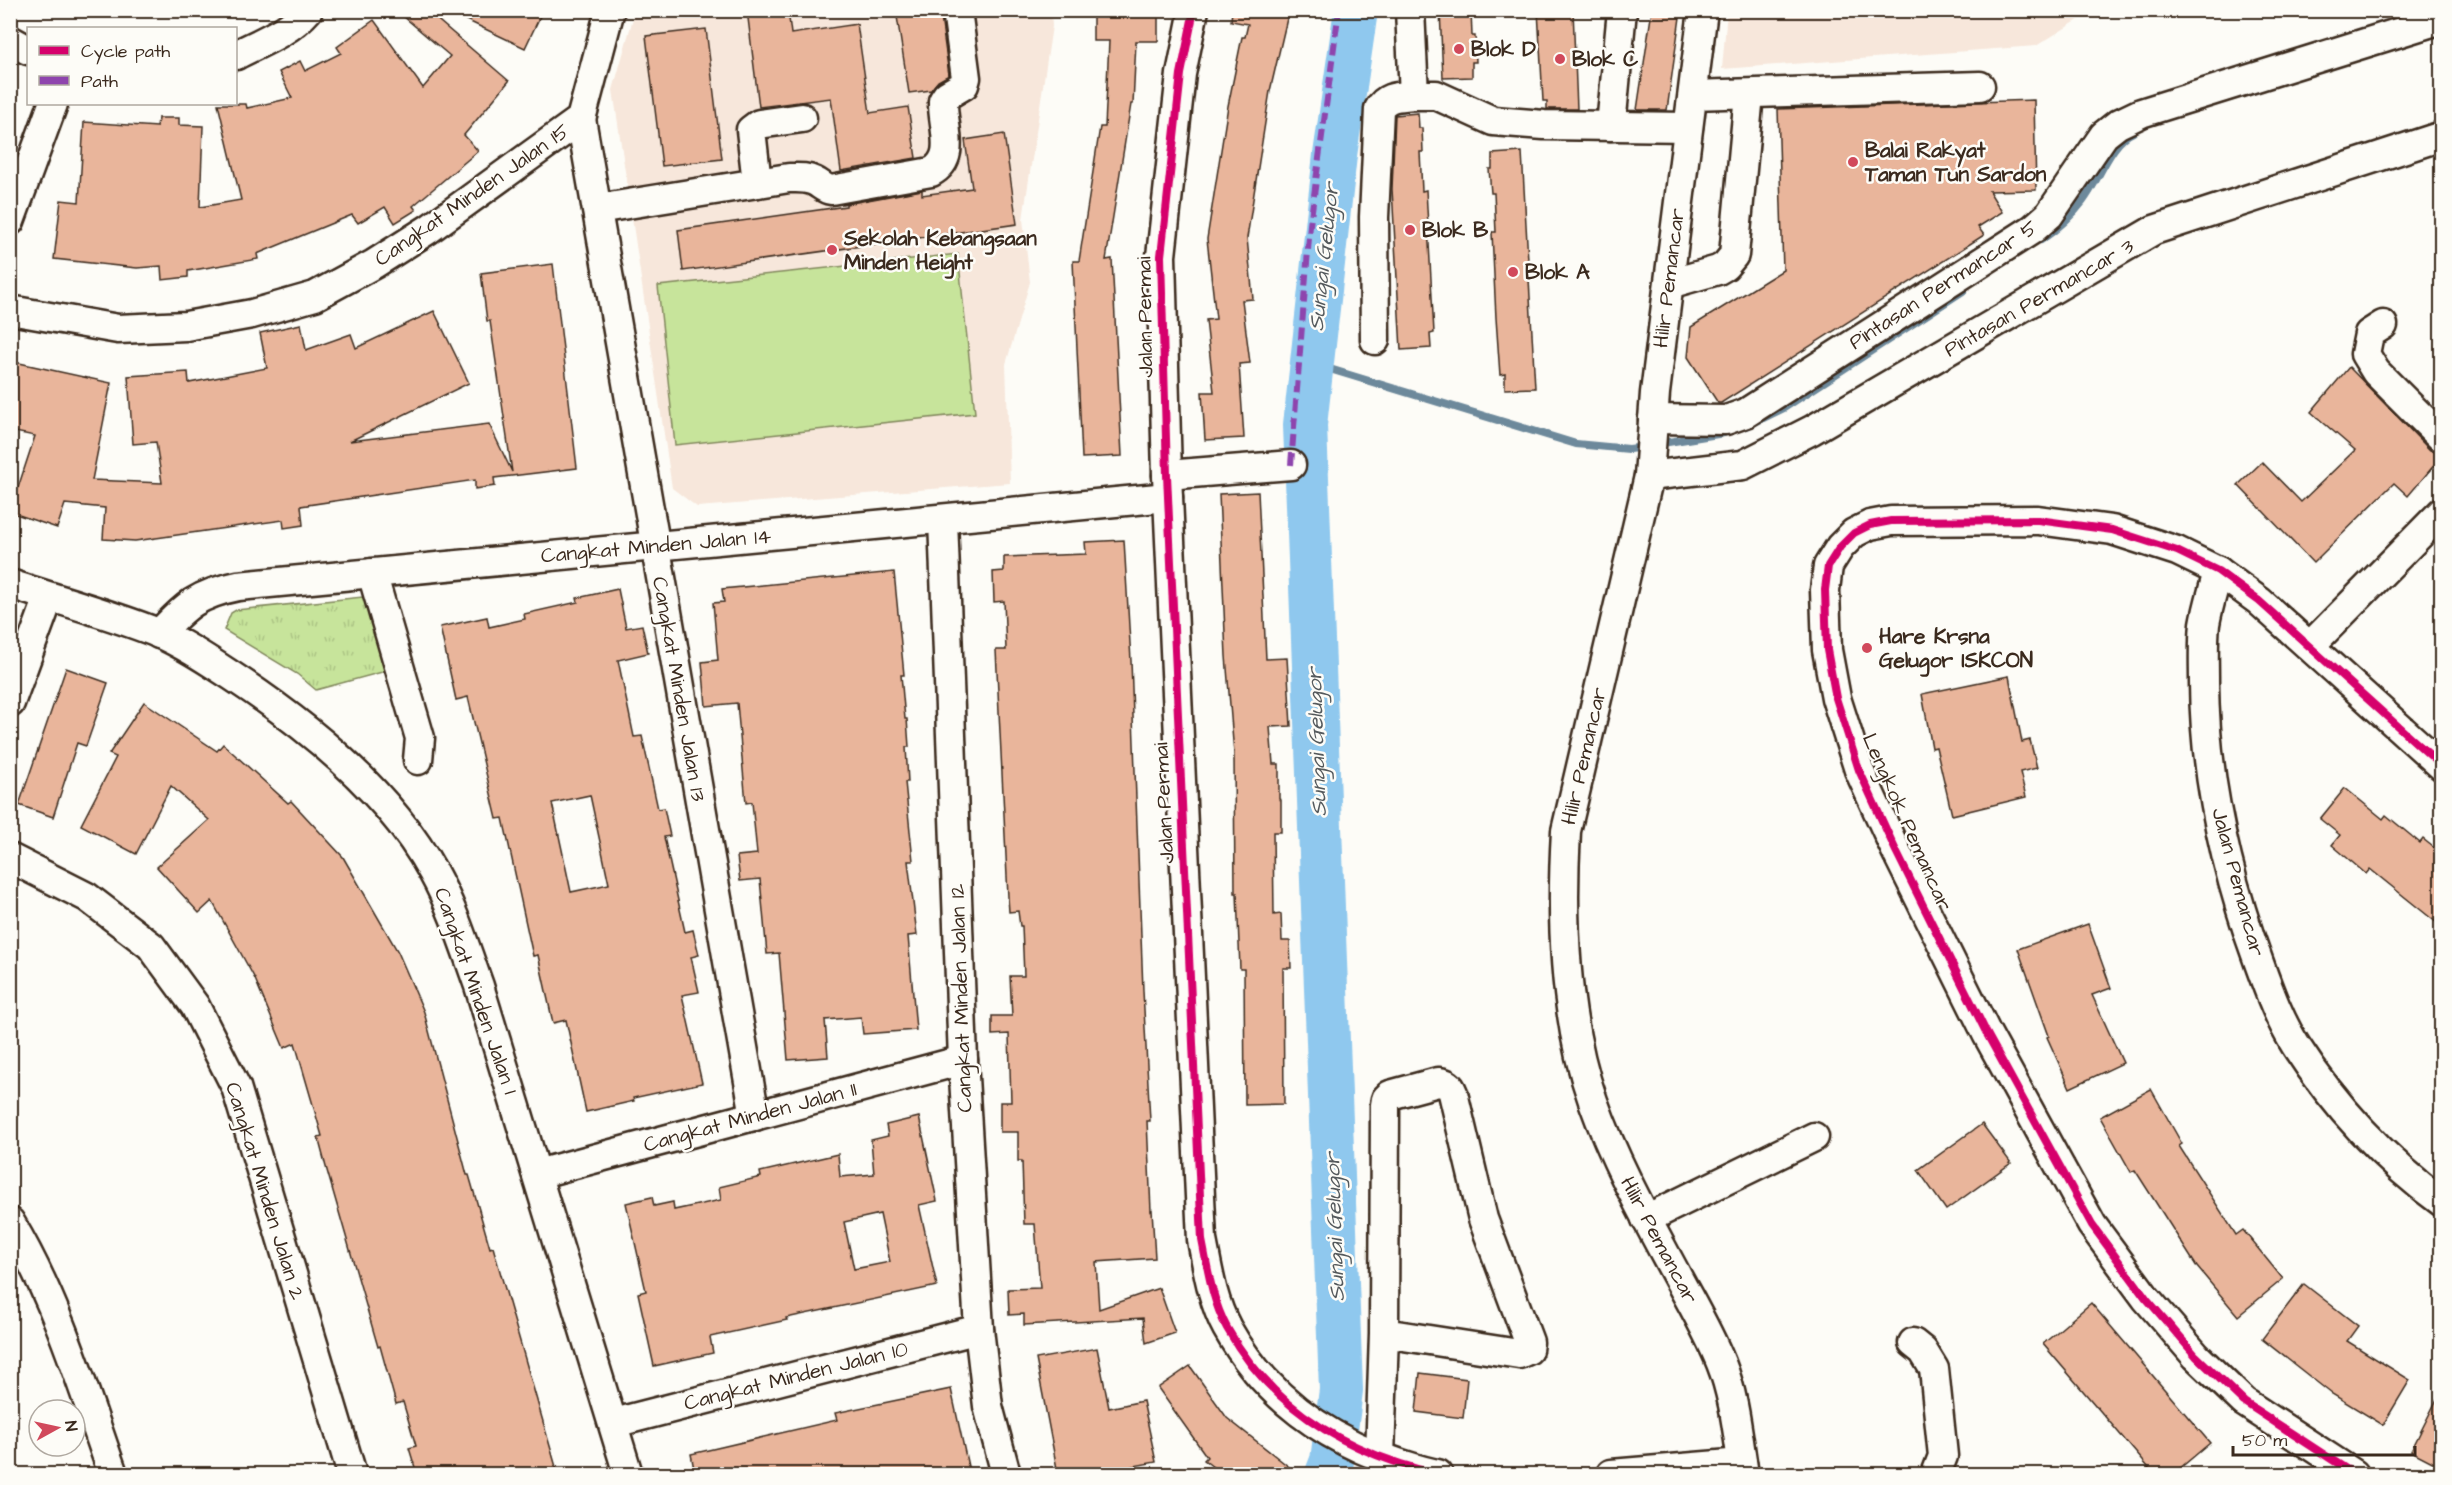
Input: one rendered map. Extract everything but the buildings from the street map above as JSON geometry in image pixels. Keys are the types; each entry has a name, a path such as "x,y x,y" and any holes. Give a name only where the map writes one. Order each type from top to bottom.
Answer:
{"street":[{"path":"237,54 278,34 301,18 308,10"},
{"name":"Cangkat Minden Jalan 15","path":"10,310 118,329 186,326 252,314 315,296 374,264 429,229 581,119 610,10"},
{"path":"597,209 802,177 831,190 931,172 940,167 947,153 943,101 947,95 964,86 966,78 957,10"},
{"name":"Jalan Permai","path":"1194,10 1181,74 1161,256 1168,486 1202,1240 1212,1292 1227,1327 1248,1359 1274,1391 1322,1430 1370,1454 1438,1474"},
{"path":"1410,10 1414,95"},
{"path":"1611,126 1622,10"},
{"name":"Hilir Pemancar","path":"1703,10 1651,446 1566,831 1563,885 1566,960 1577,1039 1592,1100 1617,1161 1702,1321 1722,1365 1733,1407 1743,1469"},
{"name":"Pintasan Permancar 5","path":"1651,446 1746,413 2033,229 2049,215 2104,135 2126,121 2141,113 2442,19"},
{"path":"10,40 27,49"},
{"path":"1693,95 1980,86"},
{"path":"1669,284 1718,270 1725,266 1734,255 1749,94"},
{"path":"1375,340 1374,217 1379,109 1382,102 1388,98 1436,95 1492,121 1544,125 1688,127"},
{"path":"10,221 53,105"},
{"path":"757,183 751,130 759,124 802,118"},
{"name":"Cangkat Minden Jalan 13","path":"581,119 754,1116"},
{"name":"Pintasan Permancar 3","path":"1651,446 1743,465 1812,430 2154,231 2442,136"},
{"path":"2383,325 2369,334 2365,354 2376,372 2442,438"},
{"name":"Cangkat Minden Jalan 14","path":"159,634 179,613 197,599 213,591 238,586 943,519 1168,486 1291,465"},
{"path":"2310,646 2442,512"},
{"name":"Cangkat Minden Jalan 12","path":"943,519 963,1060 979,1329 988,1406 1006,1474"},
{"name":"Lengkok Pemancar","path":"2354,1474 2244,1402 2196,1356 2146,1299 2092,1225 1987,1034 1896,851 1859,770 1836,698 1827,650 1825,590 1828,566 1840,547 1854,533 1891,521 2038,520 2112,530 2177,551 2218,571 2259,601 2442,766"},
{"name":"Jalan Pemancar","path":"2218,571 2205,624 2205,707 2209,765 2222,839 2243,919 2269,990 2296,1045 2340,1105 2382,1151 2442,1202"},
{"path":"372,573 420,738 418,760"},
{"name":"Cangkat Minden Jalan 1","path":"10,584 159,634 208,660 278,708 342,759 407,832 432,870 451,908 479,986 628,1474"},
{"path":"10,703 49,597"},
{"name":"Cangkat Minden Jalan 2","path":"10,858 87,897 151,946 195,1006 237,1087 293,1283 352,1474"},
{"name":"Cangkat Minden Jalan 11","path":"537,1174 963,1060"},
{"path":"1370,1454 1384,1334 1386,1099 1400,1092 1438,1082 1446,1083 1451,1086 1453,1093 1483,1219 1529,1342 1528,1350 1519,1354 1384,1334"},
{"path":"1647,1219 1814,1137"},
{"path":"10,1222 31,1257 68,1347 113,1474"},
{"name":"Cangkat Minden Jalan 10","path":"614,1423 979,1329"},
{"path":"1913,1343 1923,1351 1934,1369 1943,1456 1936,1474"},
{"path":"1611,1474 1743,1469"}],"shaded area":[{"path":"1727,10 2093,11 2036,46 1722,69"},
{"name":"Sekolah Kebangsaan Minden Height","path":"635,11 1051,11 1052,26 1023,219 1030,282 1006,364 1010,483 697,507 672,488 613,90"}],"green space":[{"path":"958,254 975,413 675,445 658,286"},
{"path":"363,597 386,671 316,690 297,674 224,630 231,613 236,610"}],"waterway":[{"name":"Sungai Gelugor","path":"1327,1474 1332,1461 1341,1390 1305,425 1335,155 1356,10"},
{"path":"2041,240 2053,232 2078,207 2089,193 2111,153 2125,137 2133,132"},
{"path":"1747,426 1784,408 1963,291"},
{"path":"1310,363 1576,444 1629,449 1645,447"},
{"path":"1656,444 1724,433"}],"marked path":[{"path":"1291,465 1310,225 1339,10"}],"cycle path":[{"path":"1194,10 1181,74 1161,256 1167,475 1202,1240 1214,1296 1227,1328 1259,1374 1279,1394 1299,1412 1346,1441 1398,1463 1438,1474"},
{"path":"2354,1474 2244,1402 2196,1356 2146,1298 2092,1225 1987,1034 1896,851 1859,770 1836,698 1827,650 1825,590 1828,566 1840,547 1854,533 1870,525 1891,521 2038,520 2112,530 2177,551 2218,571 2259,601 2442,766"}],"place":[{"name":"Blok D","path":"1459,49"},
{"name":"Blok C","path":"1560,59"},
{"name":"Balai Rakyat Taman Tun Sardon","path":"1853,162"},
{"name":"Blok B","path":"1410,230"},
{"name":"Sekolah Kebangsaan Minden Height","path":"832,250"},
{"name":"Blok A","path":"1513,272"},
{"name":"Hare Krsna Gelugor ISKCON","path":"1867,648"}]}
